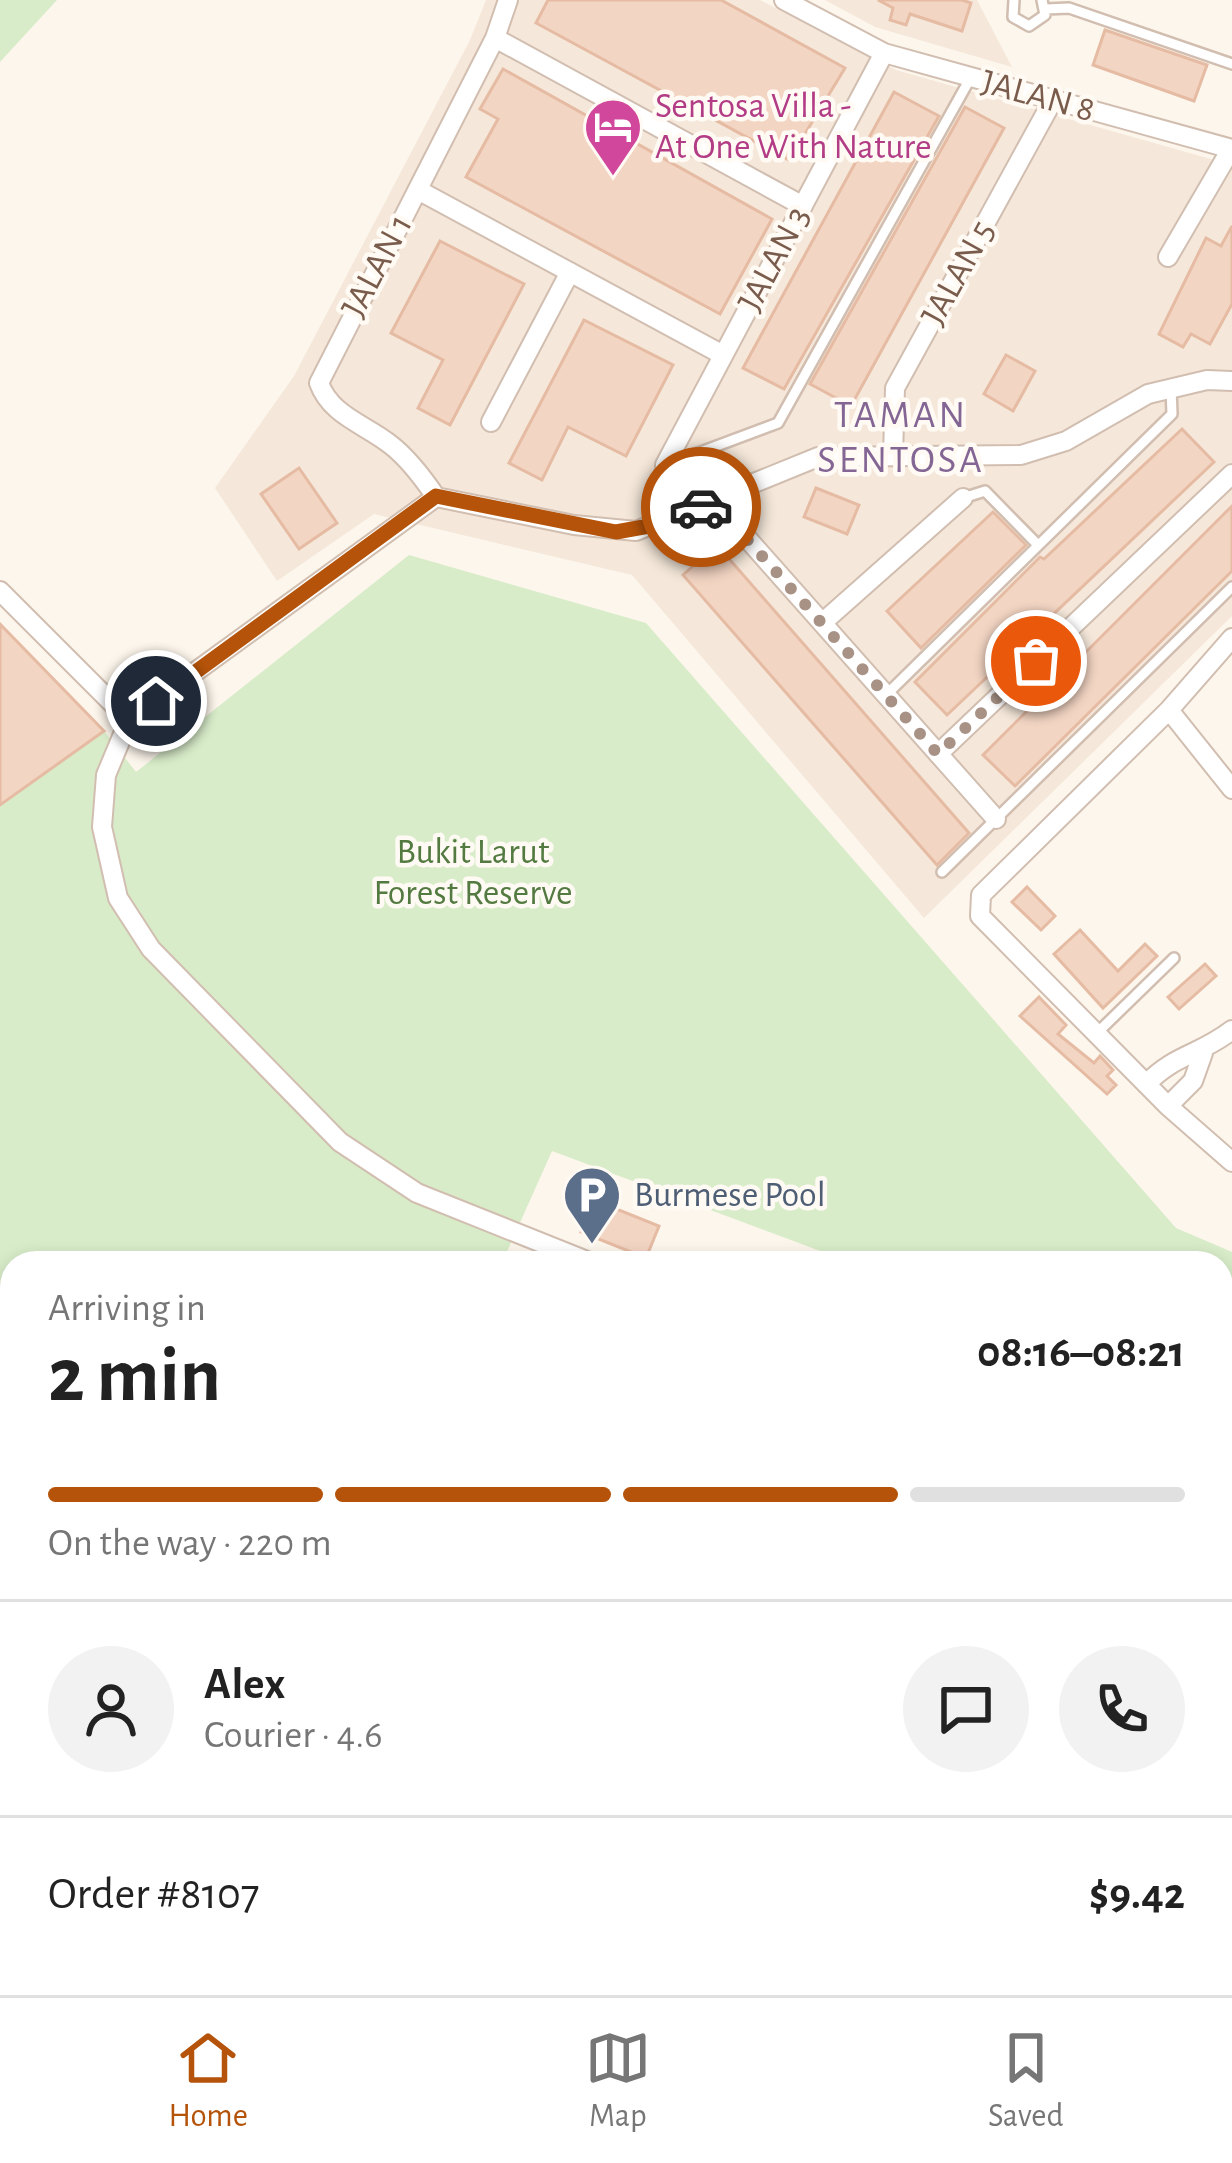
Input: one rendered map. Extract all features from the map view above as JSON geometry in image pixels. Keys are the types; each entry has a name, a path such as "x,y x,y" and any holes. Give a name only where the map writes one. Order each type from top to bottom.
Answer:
{"street":[{"name":"JALAN 1","path":"436,496 393,446 343,416 319,382 495,38 508,0"},
{"name":"JALAN 8","path":"787,1 884,53 1232,148"},
{"path":"495,38 803,206"},
{"name":"JALAN 3","path":"665,465 884,53"},
{"name":"JALAN 5","path":"893,454 895,388 1053,100"},
{"path":"1168,256 1232,148"},
{"path":"418,190 723,355"},
{"path":"491,422 570,272"},
{"path":"562,1251 417,1193 340,1142 152,949 118,898 102,827 106,775 129,720 436,496 616,532 660,524 818,457 1021,455 1066,441 1113,410 1171,387 1232,381"},
{"path":"938,754 1232,475"},
{"path":"822,623 963,498"},
{"path":"714,502 996,819"},
{"path":"0,591 129,720"},
{"path":"1232,638 1169,710 981,895 977,906 980,916 1146,1084 1232,1164 1232,1181"},
{"path":"1169,710 1232,789"},
{"path":"1146,1084 1173,1058 1203,1053 1232,1030"},
{"path":"1168,1106 1193,1081 1203,1053"}],"lane":[{"path":"1014,0 1013,17 1022,26 1036,25 1044,4 1069,8 1232,64"},
{"path":"665,465 778,423 971,77"},
{"path":"886,695 1172,414 1171,387"},
{"path":"963,498 986,490 1038,545"},
{"path":"943,872 1232,587"},
{"path":"1096,1033 1174,958"}],"shaded area":[{"path":"486,0 760,0 896,70 1232,165 1232,616 924,918 632,575 374,514 277,581 215,488 294,376 470,40"},
{"path":"825,0 977,0 1012,67 875,27"}],"green space":[{"path":"0,0 57,0 0,62"},
{"name":"Bukit Larut Forest Reserve","path":"409,555 646,623 1176,1228 1230,1251 820,1251 552,1151 507,1251 0,1251 0,805 104,731 136,772"}],"building":[{"path":"548,0 721,0 845,68 789,160 536,23"},
{"path":"878,0 971,3 962,31 910,14 906,25 890,20 893,8"},
{"path":"1105,30 1207,65 1194,101 1093,65"},
{"path":"503,69 772,219 720,314 466,177 498,119 480,109"},
{"path":"894,92 939,116 784,389 743,368"},
{"path":"965,107 1004,128 851,406 810,384"},
{"path":"1232,226 1232,304 1210,344 1191,334 1183,347 1159,334 1206,238 1221,246"},
{"path":"440,241 524,284 450,425 418,408 443,360 391,333"},
{"path":"584,320 673,365 626,456 568,427 542,480 509,463"},
{"path":"1006,355 1035,371 1013,411 984,394"},
{"path":"1182,429 1214,462 947,715 915,682 1040,557 1044,559"},
{"path":"299,468 337,523 299,549 261,494"},
{"path":"816,488 859,505 847,534 804,517"},
{"path":"1232,506 1232,571 1015,786 983,755"},
{"path":"993,512 1026,545 921,648 887,611"},
{"path":"717,545 969,833 937,865 683,575"},
{"path":"0,624 104,731 0,805"},
{"path":"1027,887 1055,916 1041,930 1012,902"},
{"path":"1080,930 1118,971 1145,944 1157,956 1103,1008 1054,954"},
{"path":"1205,964 1216,976 1179,1009 1168,997"},
{"path":"1039,997 1066,1025 1058,1034 1094,1063 1100,1056 1113,1070 1107,1076 1116,1085 1107,1094 1020,1016"},
{"path":"594,1200 659,1226 649,1251 628,1251 581,1232"}],"way so far":[{"path":"701,507 714,502 938,754 1036,661"}],"place":[{"name":"Sentosa Villa - At One With Nature","path":"613,178"},
{"name":"Burmese Pool","path":"592,1246"}],"district":[{"name":"TAMAN SENTOSA","path":"901,438"}],"route":[{"path":"156,701 436,496 616,532 660,524 701,507"}]}
